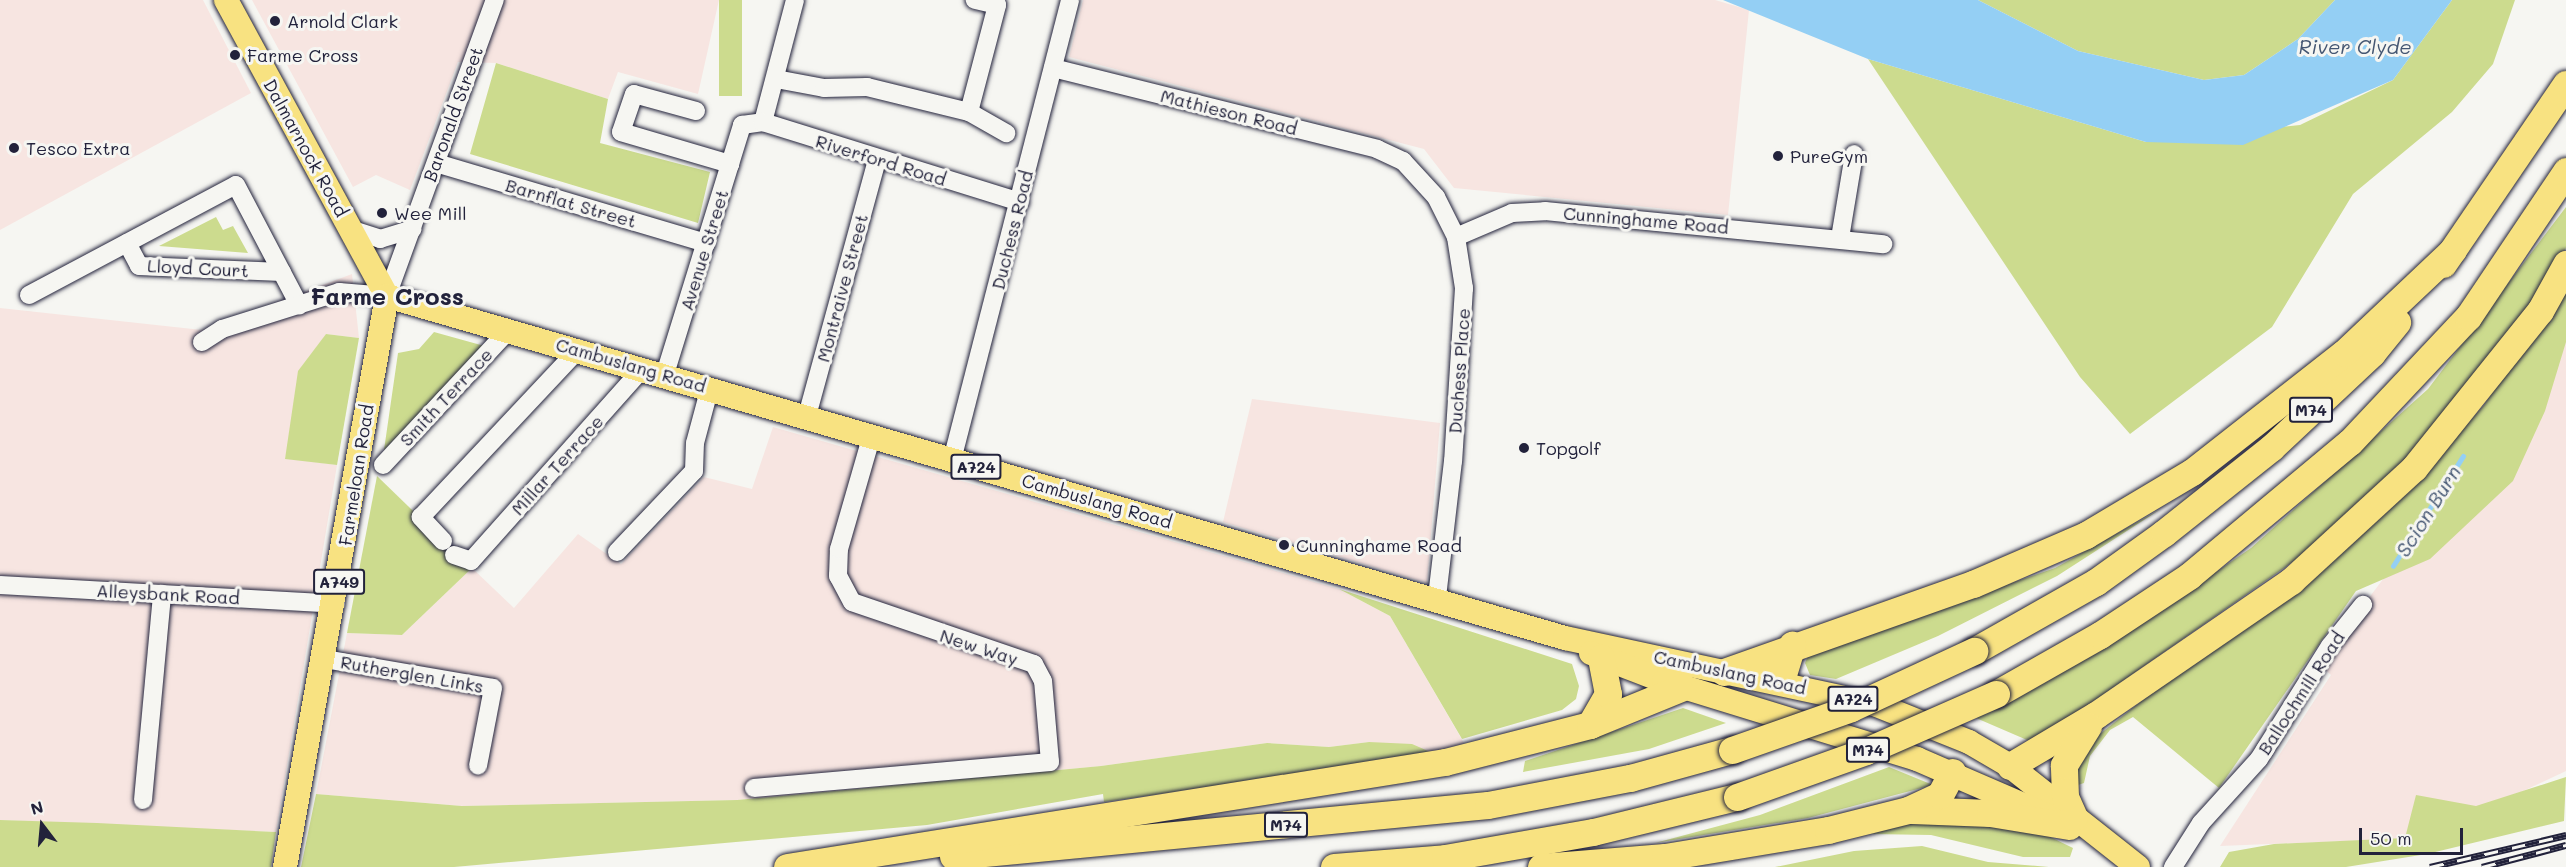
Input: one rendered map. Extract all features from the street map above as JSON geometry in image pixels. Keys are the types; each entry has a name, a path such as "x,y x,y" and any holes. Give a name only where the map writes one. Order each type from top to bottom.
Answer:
{"highway":[{"name":"M74","path":"835,867 1488,805 1629,778 1732,750 1851,708 1974,651 2096,582 2271,448 2372,353 2453,250 2566,84"},
{"name":"M74","path":"1334,867 1445,858 1570,836 1737,797 1866,751 1996,694 2100,635 2189,576 2350,442 2468,316 2566,171"},
{"name":"M74","path":"1724,672 1792,645 1994,575 2086,535 2192,472 2344,353 2453,250"},
{"path":"2010,766 2096,715 2291,580 2414,468 2540,311 2566,264"},
{"path":"1781,681 1792,645"},
{"path":"1590,725 1608,694 1601,658"},
{"name":"M74","path":"787,867 1445,762 1590,725 1683,687"},
{"path":"1908,810 1990,813 2071,821 2065,797 2064,765 2068,751 2096,715"},
{"path":"1541,867 1765,843 1908,810 1940,795 1957,774"}],"main road":[{"name":"Dalmarnock Road","path":"226,0 387,296"},
{"name":"Cambuslang Road","path":"387,296 510,329 952,460 1437,598 1565,638 1724,672 1781,681 1919,721 2010,766 2071,821"},
{"name":"Farmeloan Road","path":"285,867 335,604 387,296"},
{"name":"Cambuslang Road","path":"1565,638 1601,658 1683,687 1957,774 2071,821 2105,842 2138,867"},
{"path":"1683,687 1724,672"},
{"path":"1781,681 1784,701 1809,726"},
{"path":"1919,721 1941,746 1957,774 2010,766"}],"street":[{"name":"Baronald Street","path":"387,296 495,0"},
{"path":"763,122 795,0"},
{"path":"969,111 997,2 975,0"},
{"name":"Duchess Road","path":"952,460 1070,0"},
{"name":"Mathieson Road","path":"1053,68 1377,149 1404,161"},
{"path":"776,79 824,88 867,87 969,111 1006,133"},
{"path":"696,111 634,94 621,132 730,164"},
{"name":"Riverford Road","path":"742,125 763,122 877,160 1020,202"},
{"name":"Avenue Street","path":"654,371 706,243 742,125"},
{"path":"1840,238 1854,154"},
{"name":"Montraive Street","path":"807,416 877,160"},
{"name":"Duchess Place","path":"1404,161 1436,197 1456,237 1464,288 1462,340 1437,598"},
{"name":"Barnflat Street","path":"436,163 706,243"},
{"name":"Lloyd Court","path":"29,295 236,185 299,305"},
{"name":"Cunninghame Road","path":"1456,237 1512,213 1545,211 1840,238 1882,244"},
{"path":"350,229 373,239 412,229"},
{"name":"Lloyd Court","path":"127,243 139,266 282,272"},
{"path":"202,342 222,329 339,291 387,296"},
{"name":"Smith Terrace","path":"383,465 510,329"},
{"name":"Millar Terrace","path":"579,350 422,517 449,548 471,561 654,371"},
{"path":"617,552 694,471 694,443 710,387"},
{"name":"New Way","path":"754,788 1050,762 1043,681 1034,664 852,602 838,576 839,549 872,435"},
{"name":"Alleysbank Road","path":"0,585 335,604"},
{"path":"142,800 162,594"},
{"name":"Ballochmill Road","path":"2173,867 2201,823 2259,759 2330,646 2363,605"},
{"name":"Rutherglen Links","path":"324,659 493,688 478,766"}],"shaded area":[{"path":"0,0 203,0 251,93 0,230"},
{"path":"252,0 719,0 698,94 618,72 608,99 496,63 458,62 410,190 376,175 353,187"},
{"path":"1083,0 1715,0 1749,10 1728,215 1454,188 1424,149 1069,57"},
{"path":"352,274 359,338 326,334 285,458 337,465 276,832 0,820 0,308 202,330"},
{"path":"2566,303 2566,771 2423,838 2220,846 2331,675 2319,664 2393,566"},
{"path":"1252,399 1440,423 1427,583 1223,522"},
{"path":"773,427 1339,589 1390,616 1464,743 1435,754 1369,742 1329,747 1267,743 1101,766 737,800 462,806 316,794 347,633 402,635 472,568 514,608 578,534 621,564 704,477 752,489"}],"green space":[{"path":"719,0 742,0 742,96 719,96"},
{"path":"1978,0 2335,0 2298,39 2244,75 2204,80 2078,51"},
{"path":"2452,0 2515,0 2493,64 2452,112 2353,194 2272,327 2130,434 2080,377 1868,59 2146,142 2300,125 2393,80"},
{"path":"496,63 608,99 600,143 710,172 698,223 470,154"},
{"path":"2566,207 2566,248 2523,322 2411,462 2324,540 2034,743 1976,718 2133,629 2251,548 2428,389"},
{"path":"216,217 223,230 233,226 248,253 159,246"},
{"path":"2566,281 2566,342 2545,411 2513,481 2430,559 2356,591 2219,788 2133,717 2110,730 2090,756 2084,783 2078,785 2074,777 2081,749 2412,487 2484,405"},
{"path":"434,332 488,347 384,450 398,353 419,349"},
{"path":"326,334 359,338 337,465 285,459 298,371"},
{"path":"377,476 472,568 402,635 347,633"},
{"path":"2161,509 2057,576 1938,636 1836,679 1810,675 1805,663 1809,653 2055,568"},
{"path":"1339,589 1572,664 1579,686 1576,699 1562,710 1462,739 1390,616"},
{"path":"1683,708 1726,723 1649,749 1523,772 1525,761"},
{"path":"1369,742 1412,744 1435,754 1104,802 1103,794 927,825 454,867 301,867 316,794 462,806 737,800 1101,766 1267,743 1329,747"},
{"path":"1889,767 1933,785 1808,818 1655,843 1760,815"},
{"path":"2566,777 2564,821 2427,854 2346,867 2220,867 2229,852 2274,844 2405,838 2416,795 2476,806"},
{"path":"1931,817 2024,824 2073,848 2070,857 2023,857 1931,835 1871,834"},
{"path":"0,820 276,832 271,867 0,867"},
{"path":"1922,846 1988,862 2049,867 1775,867 1854,851"}],"water":[{"name":"River Clyde","path":"1723,0 1978,0 2078,51 2204,80 2244,75 2298,39 2335,0 2452,0 2393,80 2243,145 2146,142 1868,59"}],"waterway":[{"name":"Scion Burn","path":"2393,566 2463,456"}],"railway":[{"path":"2430,867 2566,835"},
{"path":"2482,867 2566,845"}],"place":[{"name":"Arnold Clark","path":"275,21"},
{"name":"Farme Cross","path":"235,55"},
{"name":"Tesco Extra","path":"14,148"},
{"name":"PureGym","path":"1778,156"},
{"name":"Wee Mill","path":"382,213"},
{"name":"Topgolf","path":"1524,448"},
{"name":"Cunninghame Road","path":"1284,545"}],"district":[{"name":"Farme Cross","path":"387,296"}]}
